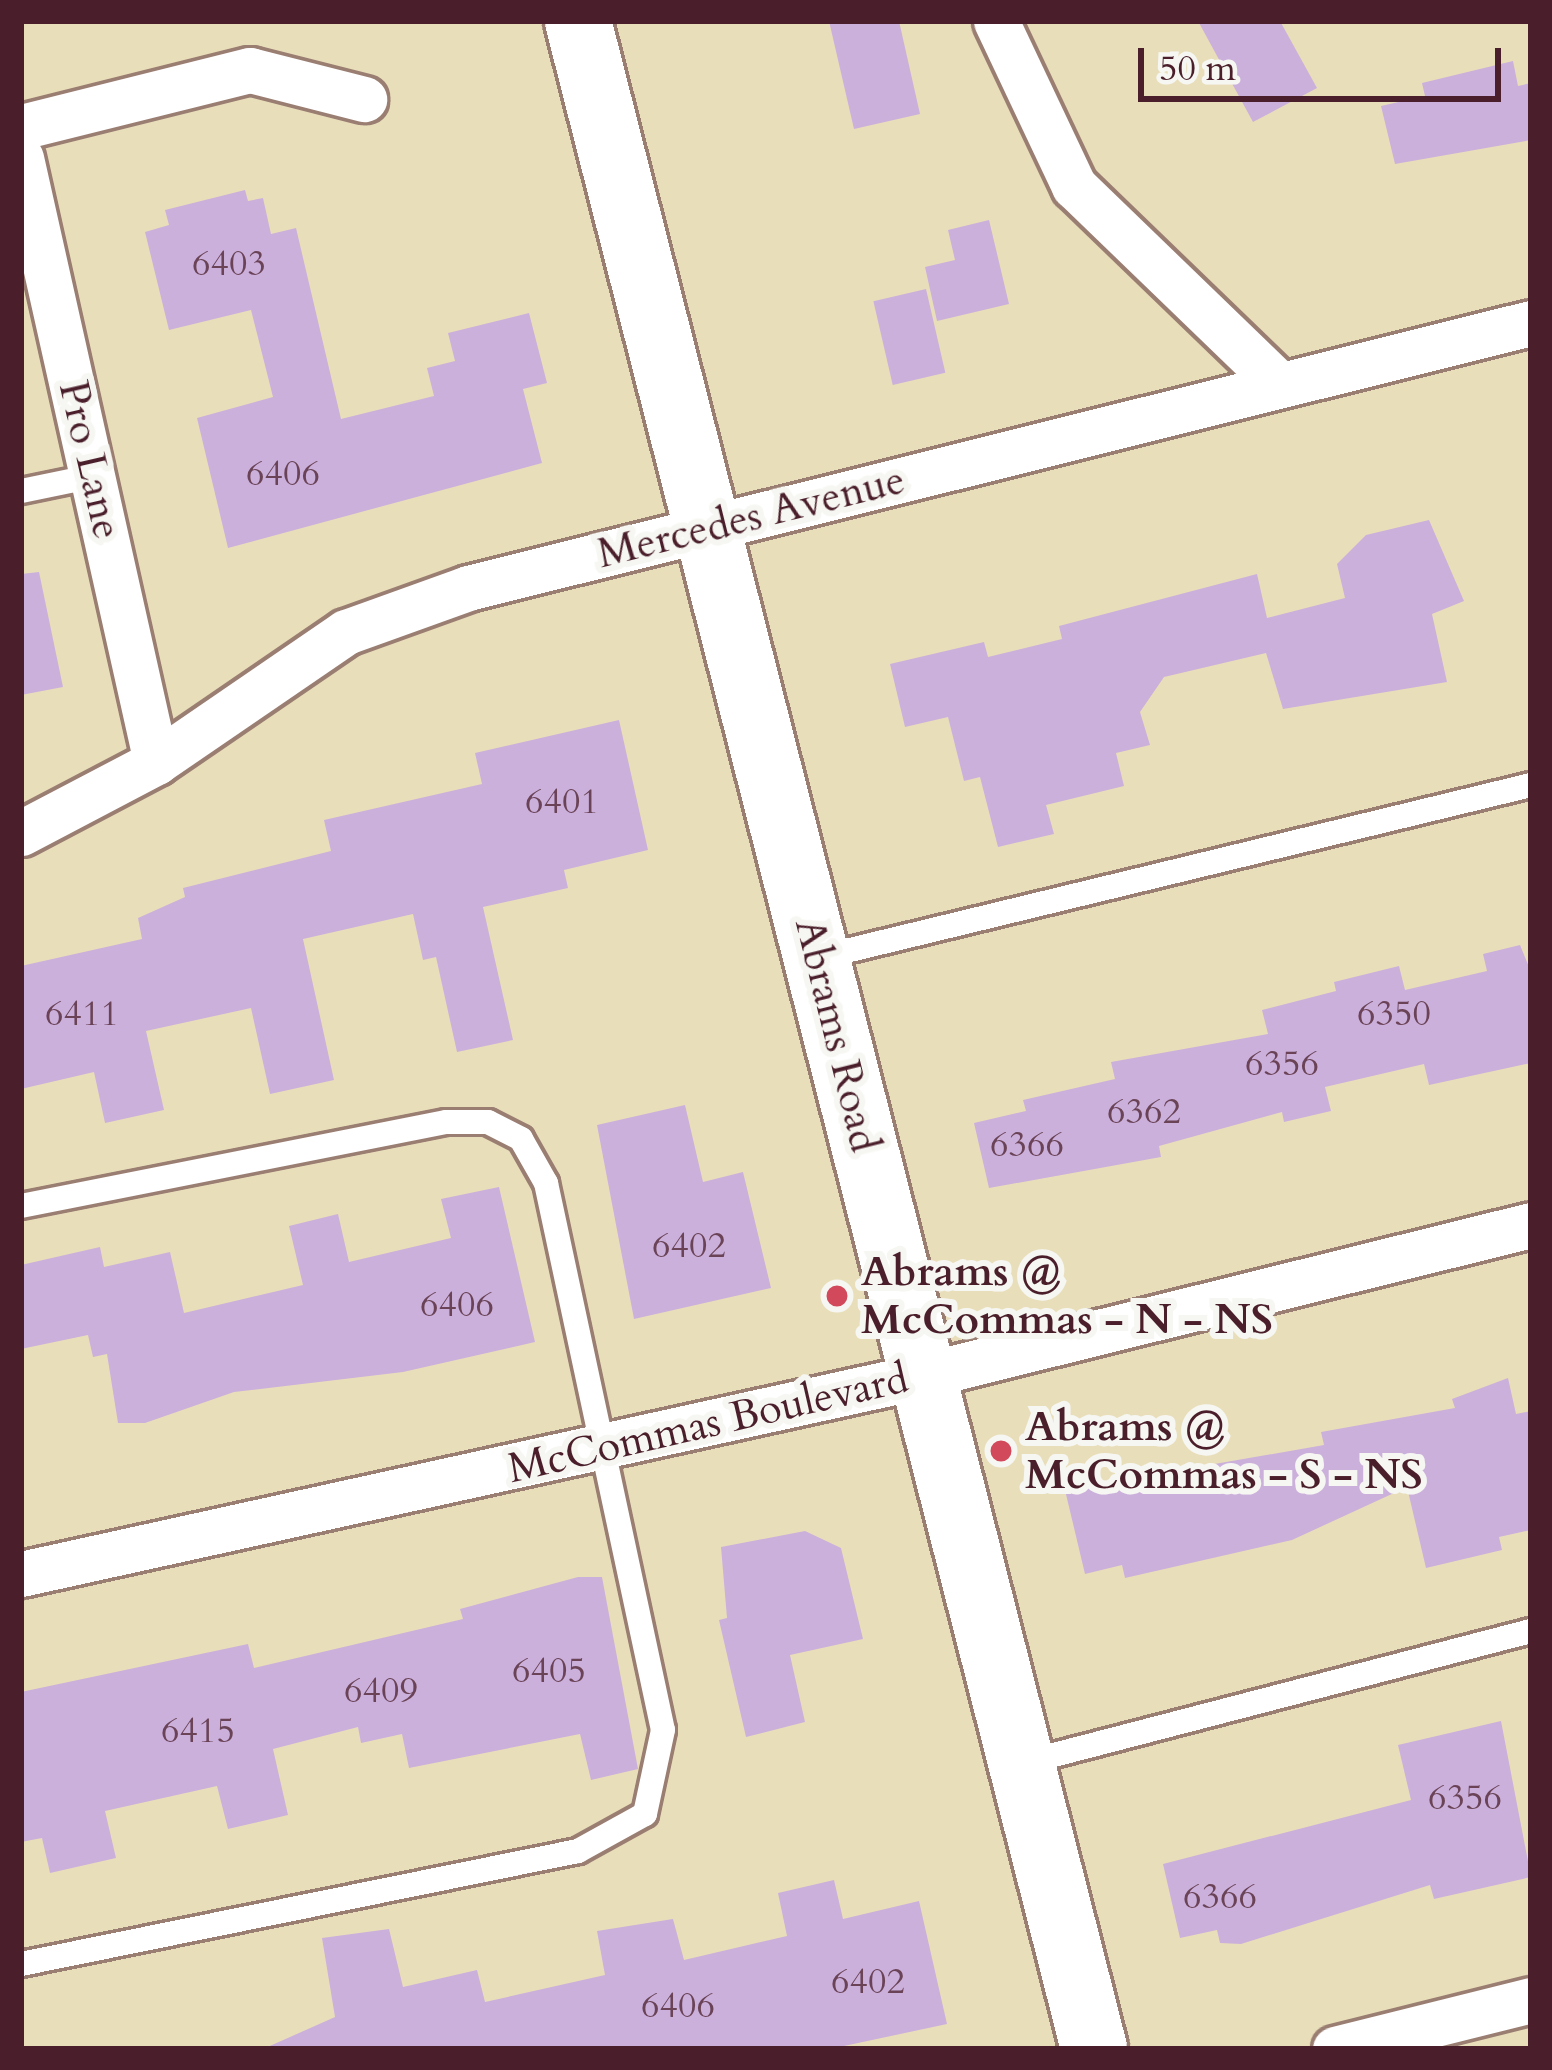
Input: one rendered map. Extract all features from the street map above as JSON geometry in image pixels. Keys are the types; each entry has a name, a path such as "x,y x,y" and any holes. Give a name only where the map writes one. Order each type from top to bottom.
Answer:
{"main road":[{"name":"Abrams Road","path":"578,21 1094,2049"}],"street":[{"path":"996,21 1074,186 1280,384"},
{"path":"21,128 250,70 364,99"},
{"name":"Pro Lane","path":"21,158 157,762"},
{"name":"Mercedes Avenue","path":"21,832 157,762 346,632 707,528 1531,323"},
{"name":"McCommas Boulevard","path":"21,1574 925,1376 1531,1226"},
{"path":"1334,2049 1531,2000"}],"lane":[{"path":"21,491 94,476"},
{"path":"817,958 1531,784"},
{"path":"21,1205 285,1149 488,1122 521,1139 545,1183 663,1730 645,1814 578,1851 21,1964"},
{"path":"1020,1764 1531,1630"}],"building":[{"path":"829,21 899,21 920,114 854,129"},
{"path":"1198,21 1280,21 1317,88 1253,122"},
{"path":"1513,61 1518,86 1531,83 1531,140 1395,164 1381,106 1425,96 1422,83"},
{"path":"245,190 248,201 263,198 271,234 296,228 341,419 434,396 427,368 455,361 448,333 529,313 547,383 523,389 542,463 228,548 197,418 273,397 251,310 169,330 145,232 169,225 165,210"},
{"path":"989,220 1009,304 937,321 925,267 955,260 948,230"},
{"path":"926,289 945,373 893,385 873,301"},
{"path":"1429,520 1464,601 1432,614 1447,682 1283,709 1266,653 1164,677 1140,712 1150,745 1116,753 1124,786 1046,805 1054,834 998,847 980,777 964,781 948,717 905,727 890,664 984,642 988,657 1062,639 1059,626 1257,574 1267,618 1345,598 1337,564 1366,535"},
{"path":"39,572 63,687 21,695 21,574"},
{"path":"619,720 648,850 564,870 568,888 483,907 513,1040 457,1052 436,957 423,960 413,914 303,939 334,1080 270,1094 251,1008 146,1031 164,1110 105,1123 94,1072 21,1089 21,966 142,939 138,918 185,897 183,888 331,851 324,820 482,784 475,753"},
{"path":"1520,945 1531,972 1531,1063 1429,1085 1424,1064 1325,1087 1331,1111 1284,1122 1282,1112 1159,1146 1161,1157 989,1188 974,1123 1026,1111 1023,1100 1115,1079 1111,1062 1268,1034 1262,1010 1336,991 1334,982 1399,966 1405,990 1487,971 1483,954"},
{"path":"685,1105 703,1182 743,1172 771,1288 634,1319 597,1125"},
{"path":"499,1187 535,1342 403,1372 234,1392 145,1423 118,1423 107,1354 93,1357 88,1335 21,1349 21,1265 100,1247 104,1267 170,1252 184,1313 303,1285 289,1226 338,1214 349,1262 451,1238 441,1199"},
{"path":"1508,1378 1516,1414 1531,1411 1531,1530 1499,1537 1502,1550 1426,1568 1407,1487 1292,1540 1125,1578 1122,1565 1085,1574 1065,1490 1324,1445 1321,1432 1455,1408 1452,1399"},
{"path":"805,1531 841,1548 863,1639 790,1655 805,1722 746,1737 719,1620 727,1618 721,1547"},
{"path":"578,1577 602,1577 638,1769 591,1780 580,1734 409,1768 402,1734 361,1743 358,1727 273,1749 288,1815 228,1829 217,1786 105,1811 116,1858 50,1873 42,1838 21,1842 21,1692 248,1644 254,1668 463,1619 460,1609"},
{"path":"1501,1721 1531,1877 1434,1899 1430,1885 1241,1944 1220,1943 1217,1930 1180,1938 1163,1864 1411,1800 1398,1745"},
{"path":"834,1880 843,1919 919,1901 947,2024 830,2049 263,2049 335,2017 322,1938 389,1929 403,1987 477,1970 485,2002 605,1975 597,1931 673,1919 684,1960 787,1936 778,1893"}],"place":[{"name":"Abrams @ McCommas - N - NS","path":"837,1296"},
{"name":"Abrams @ McCommas - S - NS","path":"1001,1451"}]}
